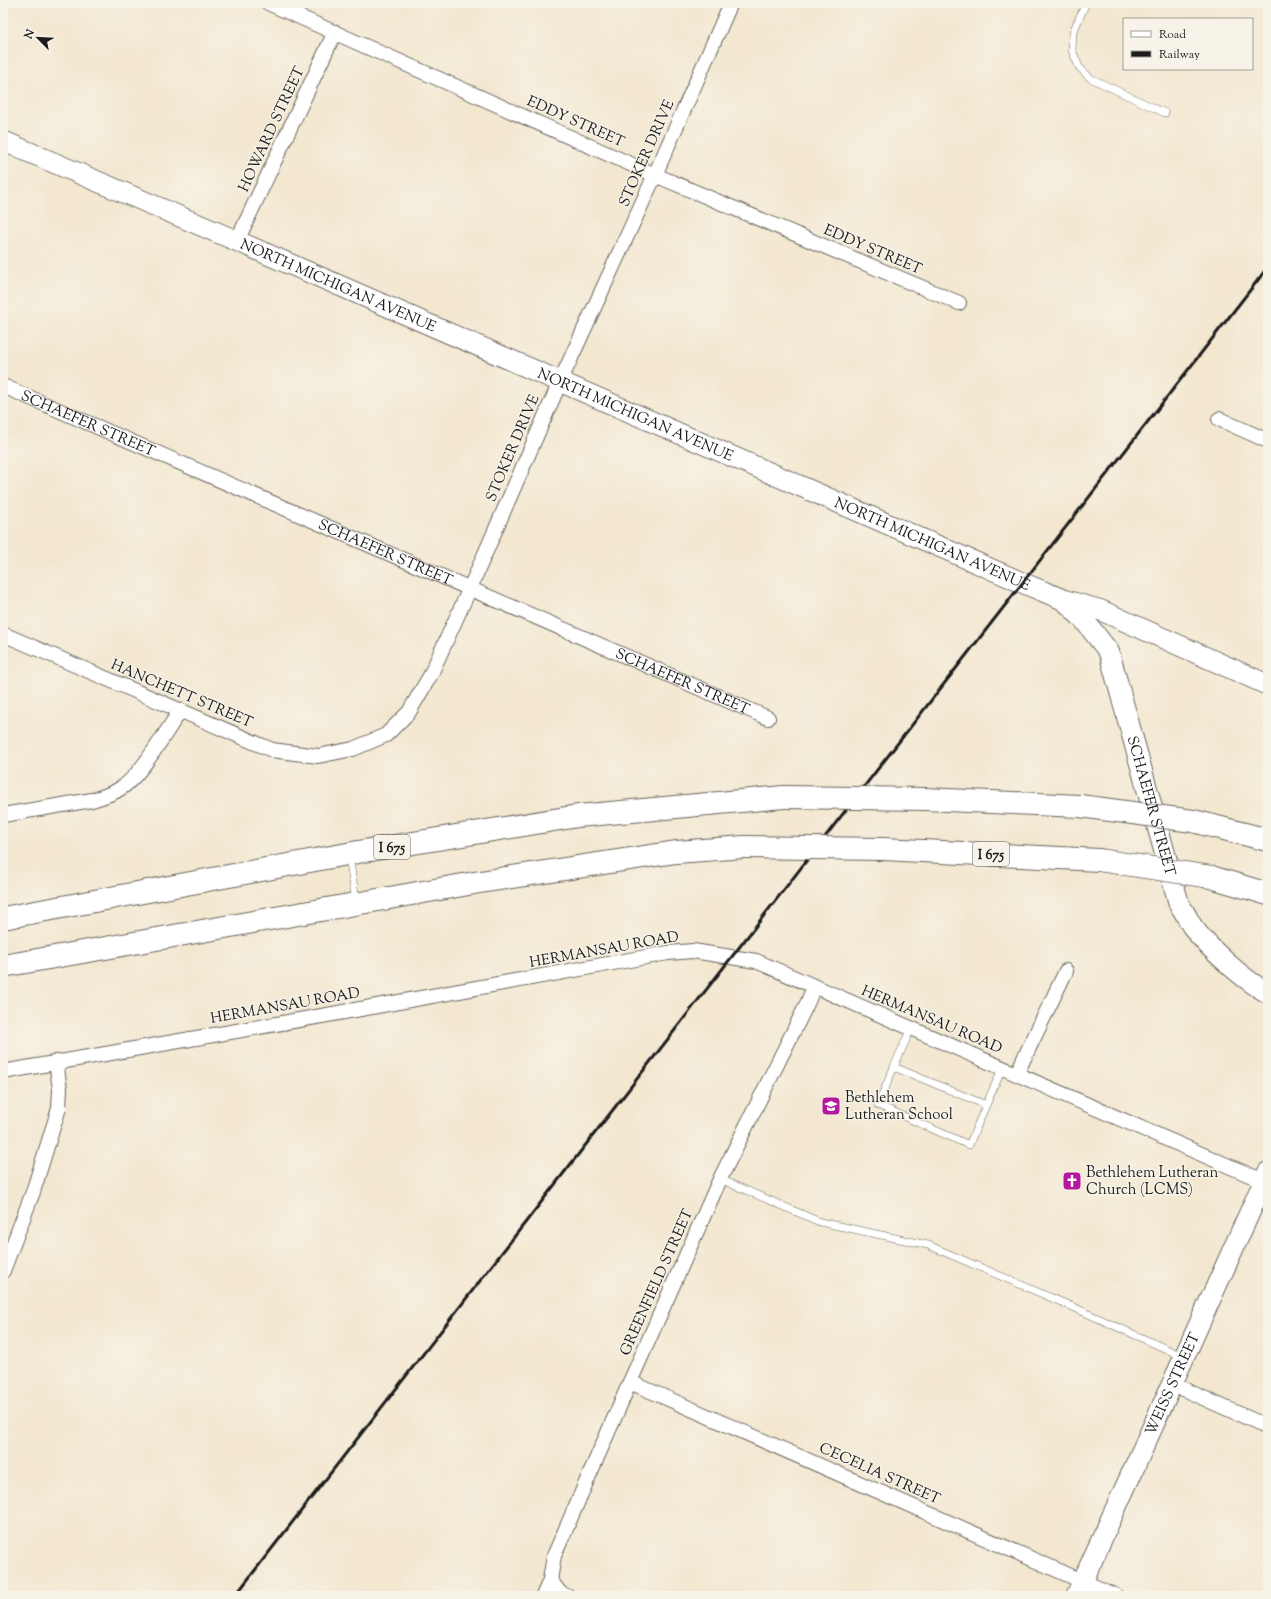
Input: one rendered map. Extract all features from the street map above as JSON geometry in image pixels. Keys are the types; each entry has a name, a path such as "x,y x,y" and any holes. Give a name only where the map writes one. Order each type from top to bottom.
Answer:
{"highway":[{"name":"I 675","path":"3,918 349,854 578,816 784,796 924,799 1080,806 1193,821 1268,840"},
{"name":"I 675","path":"3,966 480,882 676,852 744,847 883,849 1099,860 1211,877 1268,894"}],"street":[{"name":"EDDY STREET","path":"268,3 655,175 959,303"},
{"name":"STOKER DRIVE","path":"353,749 386,735 409,712 430,676 560,382 655,175 731,3"},
{"name":"HOWARD STREET","path":"237,240 336,32"},
{"name":"NORTH MICHIGAN AVENUE","path":"3,141 237,240 560,382 1064,600 1100,610 1130,625 1268,685"},
{"name":"SCHAEFER STREET","path":"3,386 768,718"},
{"path":"1219,419 1268,441"},
{"name":"SCHAEFER STREET","path":"1064,600 1084,620 1109,652 1179,904 1193,926 1214,949 1240,974 1268,994"},
{"path":"1109,652 1119,637 1130,625"},
{"name":"HANCHETT STREET","path":"3,634 272,750 318,756 353,749"},
{"path":"3,815 92,800 103,797 122,788 141,768 180,711"},
{"name":"HERMANSAU ROAD","path":"3,1072 326,1016 668,953 692,951 756,961 1017,1074 1267,1179"},
{"path":"1017,1074 1066,971"},
{"name":"GREENFIELD STREET","path":"543,1596 550,1580 554,1556 720,1179 814,987"},
{"path":"3,1271 33,1192 59,1108 60,1089 56,1062"},
{"name":"WEISS STREET","path":"1079,1589 1184,1357 1267,1179"},
{"name":"CECELIA STREET","path":"630,1382 1079,1589 1116,1596"},
{"path":"1172,1384 1268,1427"},
{"path":"550,1580 561,1594 566,1596"}],"lane":[{"path":"1086,3 1073,32 1072,50 1079,67 1090,78 1165,113"},
{"path":"349,854 356,904"},
{"path":"911,1028 878,1105 969,1145 1003,1067"},
{"path":"894,1068 986,1105"},
{"path":"720,1179 820,1222 928,1245 1073,1307 1184,1357"}],"railway":[{"path":"235,1596 1268,267"}],"place":[{"name":"Bethlehem Lutheran School","path":"831,1106"},
{"name":"Bethlehem Lutheran Church (LCMS)","path":"1072,1181"}]}
